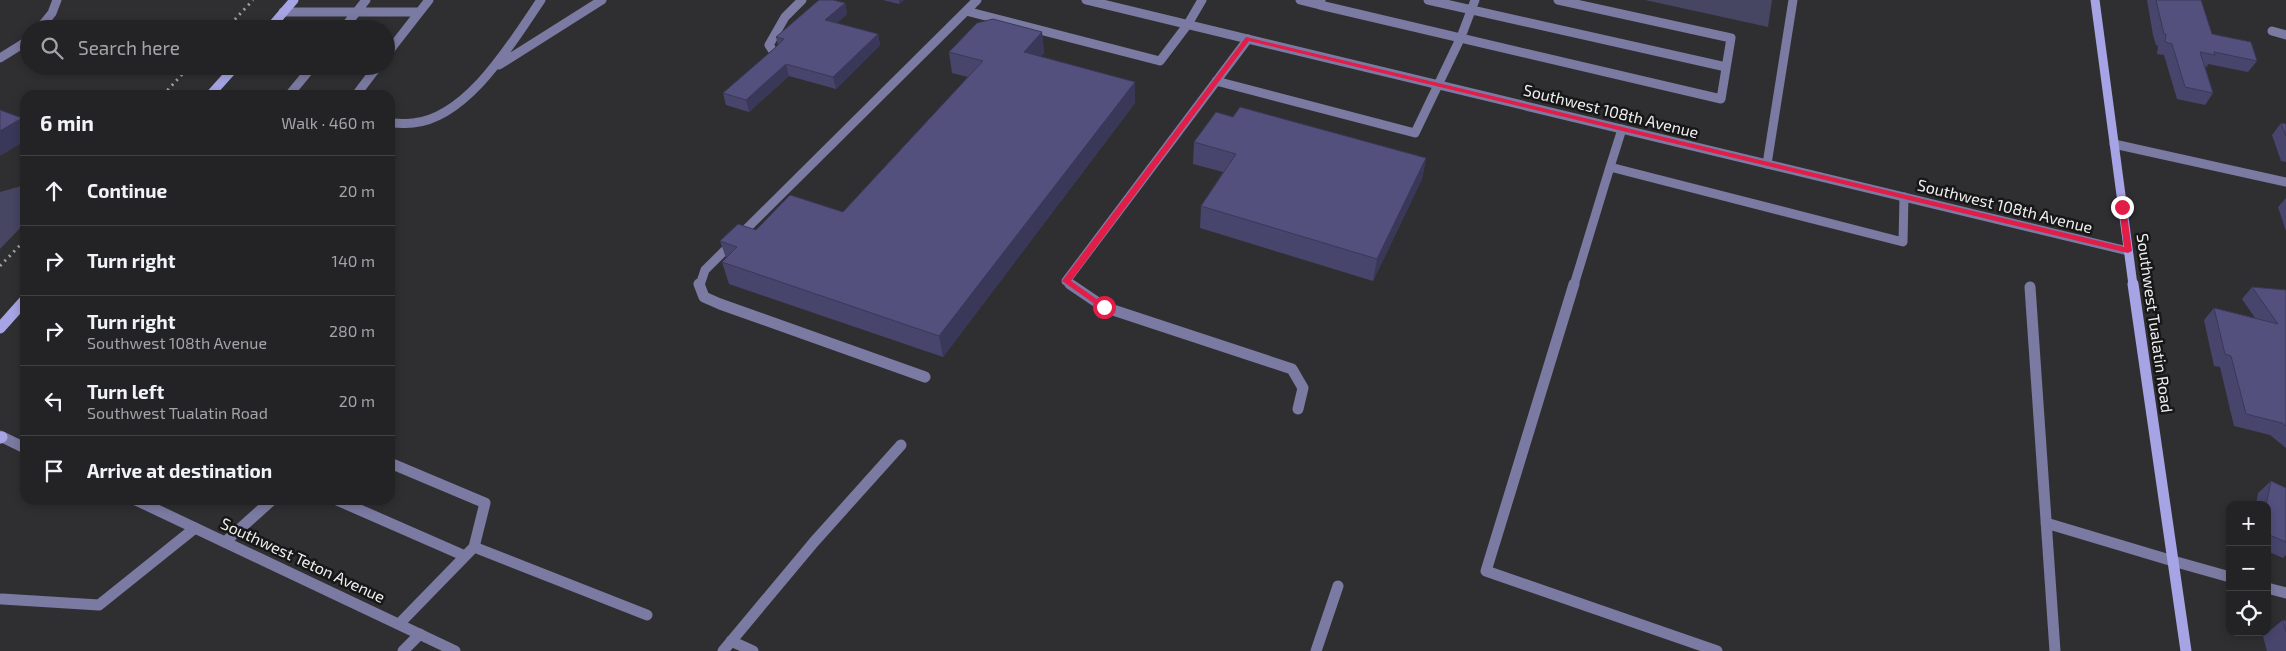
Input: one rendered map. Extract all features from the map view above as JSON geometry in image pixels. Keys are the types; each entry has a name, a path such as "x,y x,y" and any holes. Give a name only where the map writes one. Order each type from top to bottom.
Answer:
{"main road":[{"path":"276,20 294,0"},
{"name":"Southwest Tualatin Road","path":"2095,0 2128,251 2186,651"},
{"path":"214,90 228,75"},
{"path":"0,328 20,305"},
{"path":"0,320 12,314"}],"street":[{"path":"46,20 52,13 57,0"},
{"path":"350,20 366,0"},
{"path":"395,44 429,0"},
{"path":"395,123 415,123 436,116 470,94 493,68 541,0"},
{"path":"493,68 602,0"},
{"path":"775,54 769,45 785,17 802,0"},
{"path":"925,377 720,304 704,297 699,283 705,270 977,0"},
{"name":"Southwest 108th Avenue","path":"1086,0 2128,251"},
{"path":"966,11 1160,61 1188,24 1202,0"},
{"path":"1300,0 1321,2 1461,38 1721,99 1731,38 1558,0"},
{"path":"1428,0 1726,67"},
{"path":"1216,81 1415,133 1461,38 1475,0"},
{"path":"1767,164 1793,0"},
{"path":"283,12 419,12"},
{"path":"2272,31 2286,35"},
{"path":"1248,39 1066,281 1104,307 1292,369 1301,380 1304,394 1298,409"},
{"path":"0,58 20,46"},
{"path":"293,90 306,75"},
{"path":"360,90 371,75"},
{"path":"1622,129 1486,571 1717,651"},
{"path":"2114,144 2286,182"},
{"path":"1610,167 1903,242 1904,197"},
{"path":"2030,287 2055,651"},
{"path":"1,437 20,446"},
{"path":"753,651 727,646 901,445"},
{"path":"395,465 484,503 474,547 400,623"},
{"name":"Southwest Teton Avenue","path":"147,505 400,623 455,651"},
{"path":"225,542 266,505"},
{"path":"349,505 466,556"},
{"path":"2046,523 2226,576"},
{"path":"2,599 99,605 195,528"},
{"path":"474,547 647,614"},
{"path":"1316,651 1338,586"},
{"path":"2271,589 2286,593"},
{"path":"403,651 420,634"}],"shaded area":[{"path":"1645,0 1772,0 1768,27"},
{"path":"20,186 20,228 0,249 0,192"}],"building":[{"path":"819,0 833,0 845,3 825,20 878,34 833,77 786,64 746,100 723,93 776,47 784,39 776,37"},
{"path":"2156,0 2201,0 2212,34 2251,42 2257,61 2214,52 2215,55 2200,52 2213,93 2185,87 2172,44 2165,42 2166,34 2164,34"},
{"path":"993,19 1042,32 1024,52 1135,82 939,336 722,262 737,247 720,241 738,224 756,230 790,195 843,212 983,61 949,52 977,23"},
{"path":"1240,107 1426,158 1377,259 1201,206 1236,154 1194,142 1216,112 1233,117"},
{"path":"0,110 20,117 20,119 0,131"},
{"path":"2281,123 2286,124 2286,136"},
{"path":"2252,287 2286,290 2286,426 2282,423 2246,414 2231,356 2225,354 2214,308 2278,324"},
{"path":"2271,481 2286,488 2286,542 2271,536 2271,501 2267,501"},
{"path":"2283,620 2286,621 2286,632"}],"railway":[{"path":"234,20 253,0"},
{"path":"168,90 182,75"},
{"path":"0,266 20,245"}],"route":[{"path":"1104,307 1066,281 1248,39 2128,251 2122,207"}]}
